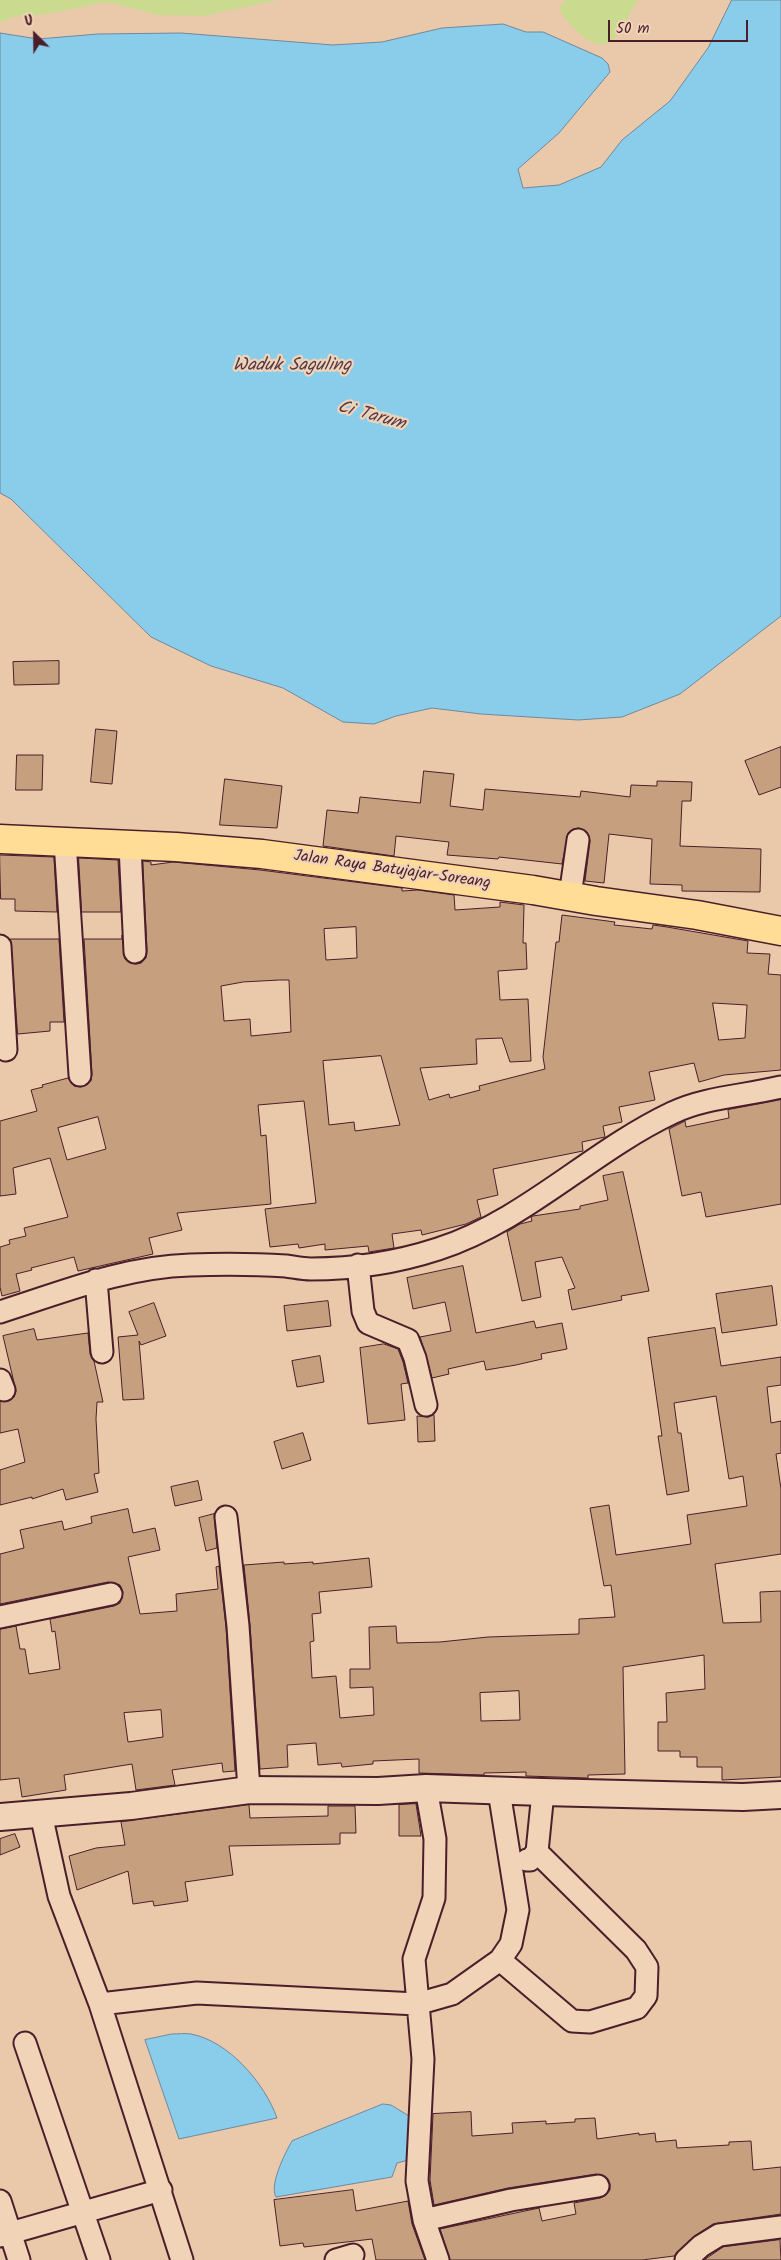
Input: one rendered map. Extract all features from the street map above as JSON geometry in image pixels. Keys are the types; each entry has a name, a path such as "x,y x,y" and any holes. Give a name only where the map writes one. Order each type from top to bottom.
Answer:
{"highway":[{"name":"Jalan Raya Batujajar-Soreang","path":"0,839 176,847 262,854 533,890 697,915 781,931"}],"street":[{"path":"570,896 578,840"},
{"path":"65,841 80,1075"},
{"path":"130,846 134,952"},
{"path":"781,926 781,931"},
{"path":"0,946 6,1050"},
{"path":"0,1312 96,1280 155,1268 189,1265 284,1266 358,1274 462,1240 522,1208 593,1160 673,1112 695,1104 781,1087"},
{"path":"358,1274 362,1311 368,1322 408,1340 415,1358 426,1405"},
{"path":"96,1280 102,1352"},
{"path":"226,1517 238,1626 248,1790"},
{"path":"0,1618 111,1594"},
{"path":"426,1788 435,1839 434,1898 414,1960 423,2060 417,2181 424,2220 438,2260"},
{"path":"0,1817 131,1806 248,1790 378,1791 426,1788 742,1796 781,1795"},
{"path":"100,2004 197,1993 417,2004 452,1994 500,1960 511,1944 518,1910 499,1791"},
{"path":"509,1861 530,1860 536,1852 543,1792"},
{"path":"42,1814 59,1896 100,2004 182,2260"},
{"path":"500,1960 572,2021 590,2022 636,2008 646,1996 647,1967 636,1950 536,1852"},
{"path":"25,2043 99,2260"},
{"path":"424,2220 511,2200 598,2186"},
{"path":"5,2234 160,2190"},
{"path":"0,2201 5,2234 19,2260"},
{"path":"686,2260 701,2246 719,2235 781,2227"}],"green space":[{"path":"0,0 278,0 203,16 159,15 111,3 101,3 48,14 13,17 0,23"},
{"path":"565,0 638,0 614,39 607,43 599,44 582,36 568,22 559,9"}],"water":[{"name":"Waduk Saguling","path":"732,0 781,0 781,616 680,694 622,717 578,720 481,714 432,708 396,716 374,724 343,722 283,688 211,666 151,637 11,499 0,493 0,33 38,39 98,34 181,33 333,45 382,42 442,28 503,24 526,32 543,32 602,58 608,64 610,72 559,133 518,169 523,188 559,185 601,167 622,140 670,101 708,48"},
{"path":"172,2034 191,2034 205,2038 219,2045 232,2055 255,2078 277,2118 179,2139 145,2040"},
{"path":"383,2104 391,2105 414,2119 412,2159 397,2163 392,2177 276,2197 274,2192 276,2177 292,2141"}],"building":[{"path":"59,661 59,684 14,685 13,662"},
{"path":"96,729 117,731 112,784 91,782"},
{"path":"781,747 781,787 759,795 745,761"},
{"path":"17,755 43,755 42,790 16,790"},
{"path":"424,771 454,774 450,806 483,810 485,789 580,797 581,791 630,797 631,785 657,786 657,781 692,782 691,801 682,801 680,846 761,849 760,892 682,891 682,885 650,884 652,839 609,834 604,883 585,881 590,841 586,831 579,828 573,829 568,833 562,864 499,857 498,859 447,855 449,842 396,836 394,856 323,846 327,810 358,813 360,797 420,803"},
{"path":"225,779 282,786 277,828 220,825"},
{"path":"0,855 54,857 57,912 15,911 15,899 1,899"},
{"path":"79,858 118,860 121,912 82,912"},
{"path":"143,861 151,862 151,865 173,862 260,870 402,888 402,891 418,890 454,895 455,910 500,907 500,902 524,905 523,943 526,943 527,969 498,971 500,1000 528,999 531,1061 510,1062 502,1038 476,1039 477,1064 420,1068 429,1100 449,1094 450,1098 480,1090 479,1086 545,1069 543,1057 556,942 559,942 562,915 615,922 614,925 652,929 653,925 748,941 747,953 770,954 768,974 781,975 781,1070 724,1075 699,1082 694,1063 649,1072 655,1100 619,1107 622,1122 603,1126 605,1137 582,1142 583,1151 493,1169 498,1195 477,1200 481,1217 466,1224 422,1235 421,1230 392,1234 394,1248 369,1252 368,1246 325,1250 325,1244 299,1248 298,1244 270,1247 265,1209 316,1203 304,1101 258,1105 261,1136 266,1135 271,1204 177,1213 182,1230 149,1238 153,1254 78,1271 74,1257 31,1268 32,1270 16,1274 20,1291 2,1296 0,1287 0,1247 10,1244 9,1240 26,1236 24,1228 68,1217 50,1158 13,1168 16,1194 0,1196 0,1121 37,1111 31,1090 43,1087 42,1085 68,1078 74,1086 81,1087 91,1081 84,939 122,939 122,935 125,959 135,964 141,963 146,958","holes":["356,927 357,958 326,960 324,929","289,980 291,1032 251,1036 250,1019 224,1021 221,986 243,982","713,1003 747,1005 745,1038 719,1040","381,1056 400,1125 355,1131 354,1122 329,1125 323,1061","98,1117 106,1149 67,1160 58,1128"]},
{"path":"11,939 59,939 64,1022 50,1022 50,1031 18,1034"},
{"path":"781,1100 781,1204 706,1217 701,1192 682,1196 669,1129 685,1121 686,1127 729,1118 728,1110"},
{"path":"623,1172 649,1291 621,1296 622,1300 572,1310 568,1290 575,1288 562,1257 535,1262 541,1297 522,1301 507,1232 520,1224 532,1221 531,1217 533,1216 580,1209 580,1206 608,1200 603,1176"},
{"path":"463,1266 476,1333 534,1321 536,1328 562,1323 567,1349 541,1354 542,1359 486,1370 484,1361 448,1369 449,1374 432,1378 420,1337 451,1331 445,1302 413,1309 407,1278"},
{"path":"772,1286 777,1325 722,1333 716,1294"},
{"path":"328,1301 331,1326 287,1331 284,1306"},
{"path":"154,1303 166,1336 141,1345 139,1341 144,1399 123,1400 118,1337 138,1335 129,1312"},
{"path":"715,1328 721,1366 781,1357 781,1385 767,1387 771,1423 781,1421 781,1453 776,1454 781,1489 781,1554 715,1564 723,1623 761,1622 760,1592 781,1591 781,1777 722,1780 722,1767 697,1767 697,1757 680,1757 680,1751 658,1751 658,1722 667,1722 666,1693 705,1689 704,1655 623,1667 625,1774 588,1775 588,1778 526,1776 526,1772 484,1773 484,1775 419,1773 419,1759 373,1761 373,1764 342,1767 341,1763 318,1765 316,1743 287,1745 288,1767 260,1769 244,1565 284,1562 284,1564 313,1562 313,1564 369,1558 372,1587 319,1592 321,1613 312,1614 314,1641 310,1642 312,1678 336,1676 340,1718 374,1715 373,1687 350,1688 350,1669 370,1669 369,1627 396,1626 397,1643 579,1634 579,1619 615,1617 611,1585 604,1586 590,1508 609,1505 616,1555 691,1544 687,1515 747,1506 743,1476 729,1479 716,1396 674,1403 678,1433 681,1433 689,1491 667,1495 658,1436 662,1436 648,1338","holes":["519,1691 520,1720 481,1721 480,1693"]},
{"path":"34,1329 37,1340 88,1333 90,1353 94,1361 103,1402 97,1402 96,1419 99,1473 94,1474 98,1492 66,1500 63,1489 32,1499 32,1497 0,1505 0,1470 25,1462 18,1429 0,1433 0,1401 9,1401 14,1397 16,1391 3,1336"},
{"path":"384,1344 398,1349 403,1362 408,1383 401,1384 405,1420 368,1424 360,1348"},
{"path":"320,1356 324,1382 297,1387 292,1361"},
{"path":"434,1415 435,1441 418,1442 417,1416 428,1417"},
{"path":"303,1433 311,1460 282,1469 274,1442"},
{"path":"198,1481 202,1500 175,1506 171,1487"},
{"path":"128,1509 133,1533 155,1528 160,1550 128,1557 140,1614 177,1611 176,1594 218,1589 216,1567 219,1566 226,1627 235,1771 223,1772 222,1763 172,1770 175,1785 136,1790 132,1764 64,1775 66,1790 22,1797 19,1778 0,1780 0,1629 16,1626 20,1649 25,1649 29,1674 60,1669 55,1631 52,1632 50,1619 114,1606 120,1603 123,1592 120,1585 108,1582 0,1604 0,1554 24,1548 20,1530 62,1521 64,1530 92,1523 91,1517","holes":["161,1710 163,1737 128,1742 124,1713"]},
{"path":"214,1514 217,1548 206,1551 199,1518"},
{"path":"416,1804 421,1836 399,1836 399,1805"},
{"path":"249,1805 250,1818 328,1816 328,1806 355,1806 356,1833 340,1833 340,1844 229,1846 233,1875 185,1882 188,1901 154,1906 153,1901 133,1904 128,1871 77,1890 69,1856 96,1848 125,1845 121,1822"},
{"path":"15,1834 20,1847 0,1855 0,1839"},
{"path":"471,2112 472,2136 513,2133 512,2123 546,2121 546,2124 575,2122 575,2119 595,2118 597,2139 639,2133 639,2135 655,2133 656,2142 676,2140 677,2148 729,2145 729,2142 751,2141 753,2170 781,2167 781,2214 713,2224 693,2237 674,2256 642,2260 450,2260 440,2229 539,2208 542,2221 576,2214 574,2203 600,2198 610,2190 607,2178 596,2174 508,2188 434,2205 430,2180 433,2114"},
{"path":"353,2190 356,2211 408,2201 412,2224 425,2260 376,2260 372,2239 304,2247 303,2243 280,2246 274,2200"},
{"path":"780,2240 781,2260 704,2260 723,2247"}],"water label":[{"name":"Ci Tarum","path":"371,417"}]}
